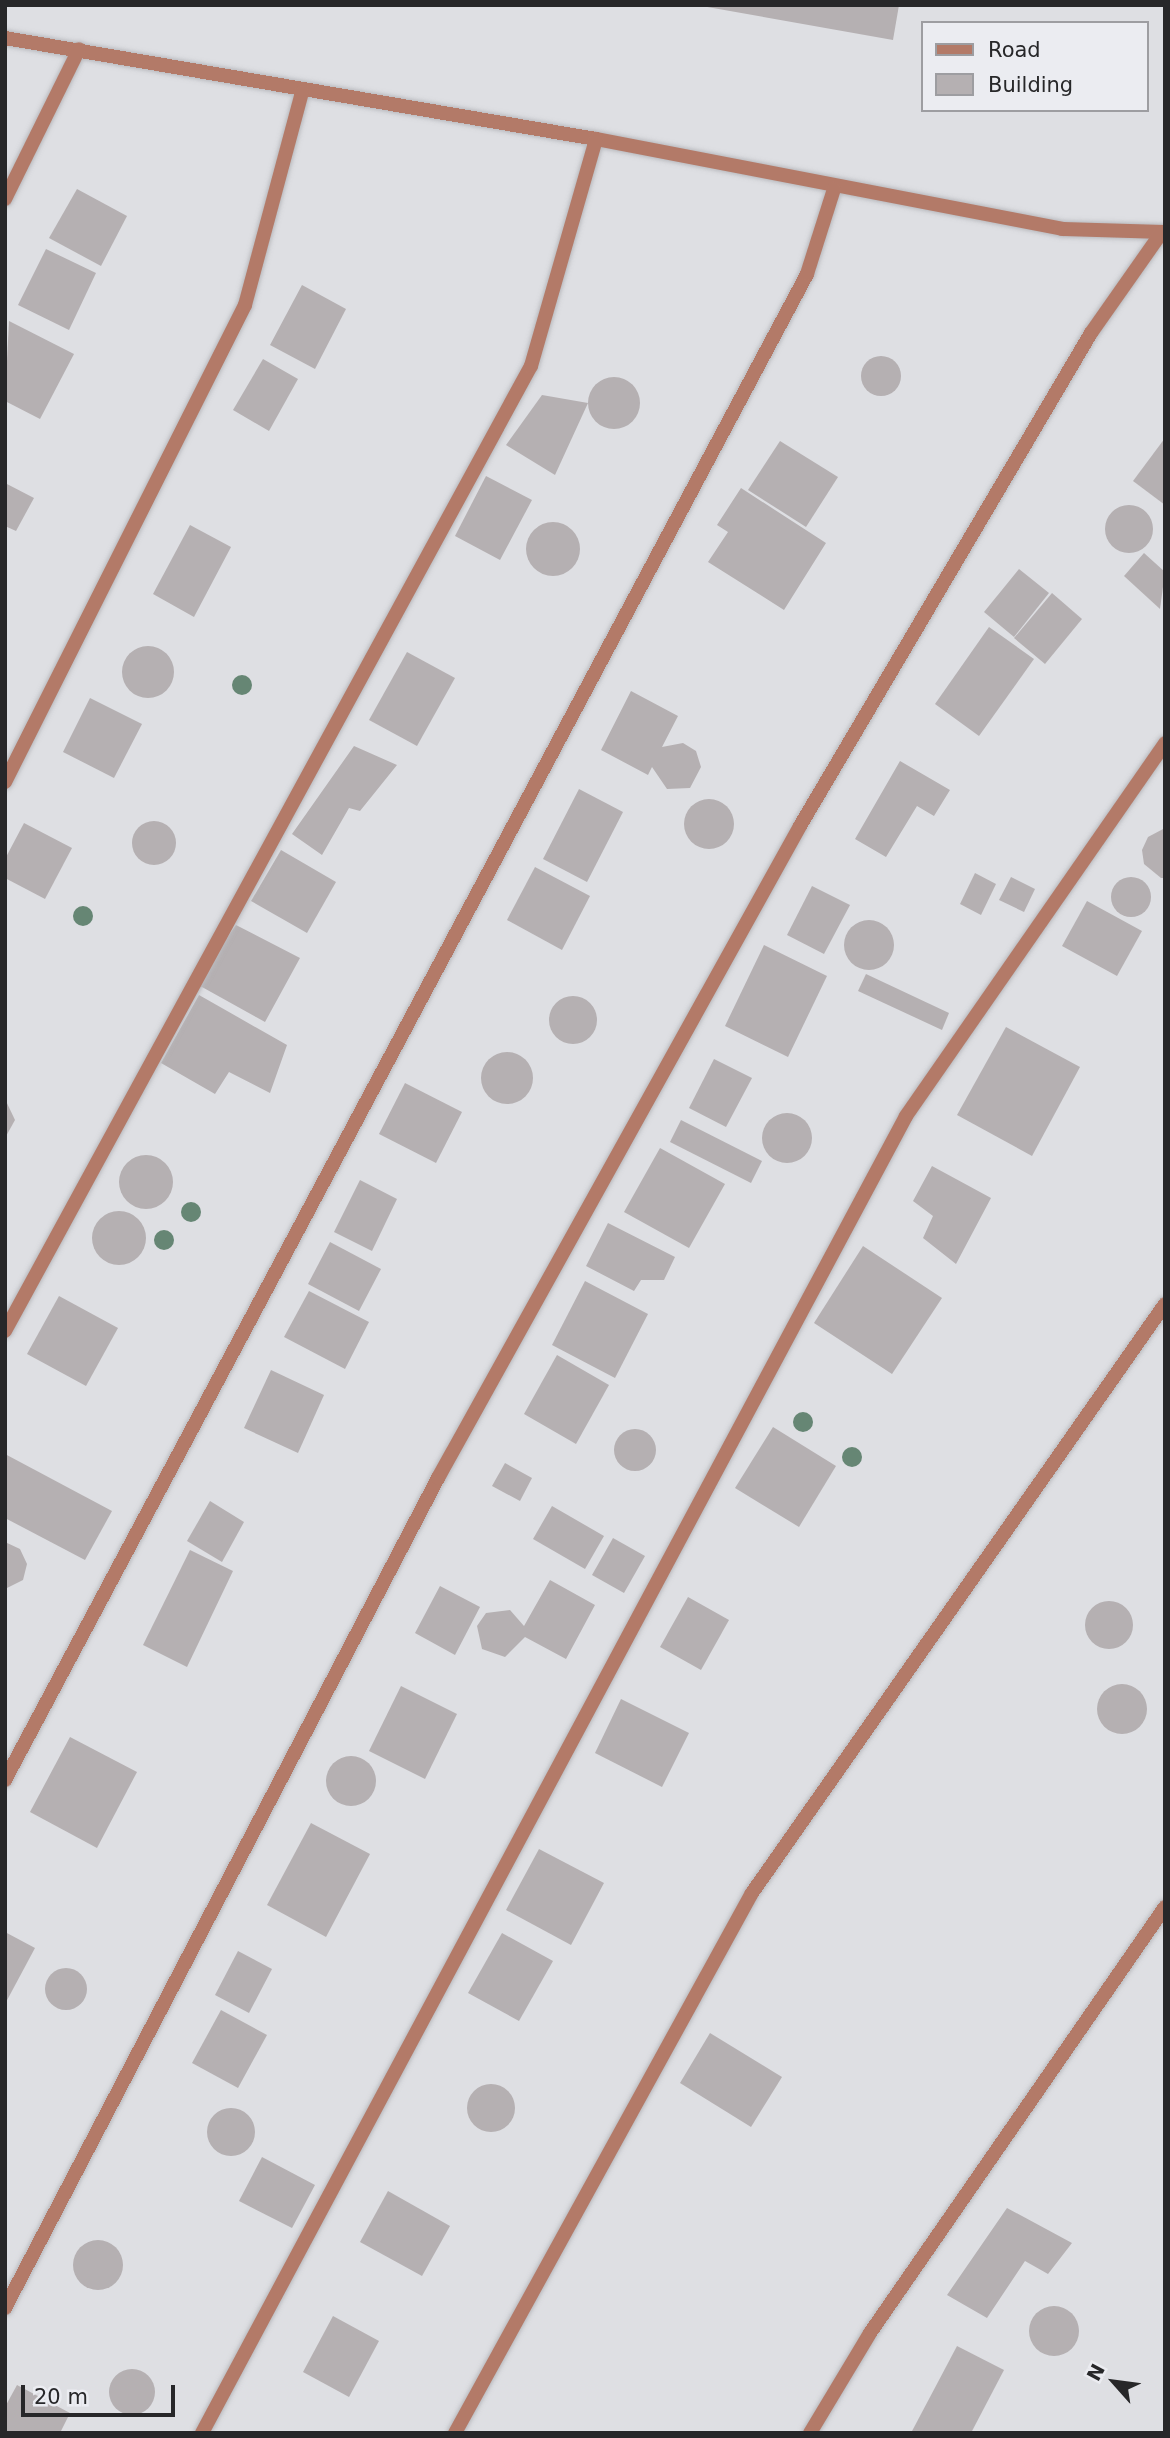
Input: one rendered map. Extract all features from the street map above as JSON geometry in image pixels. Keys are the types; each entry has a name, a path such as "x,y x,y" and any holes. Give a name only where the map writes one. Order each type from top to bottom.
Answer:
{"street":[{"path":"5,38 79,49 302,92 596,139 834,188 1062,229 1163,232"},
{"path":"5,199 79,49"},
{"path":"5,782 245,305 302,92"},
{"path":"5,1331 531,366 596,139"},
{"path":"5,1780 807,274 834,188"},
{"path":"5,2308 438,1478 787,850 1090,333 1163,232"},
{"path":"202,2433 906,1116 1165,743"},
{"path":"455,2433 752,1893 1165,1304"},
{"path":"810,2433 870,2333 1165,1907"}],"building":[{"path":"696,5 899,5 893,40"},
{"path":"77,189 127,216 101,266 49,238"},
{"path":"46,249 96,273 69,330 18,305"},
{"path":"302,285 346,309 315,369 270,345"},
{"path":"9,321 74,354 40,419 5,401"},
{"path":"881,356 895,362 901,376 895,390 881,396 867,390 861,376 867,362"},
{"path":"263,359 298,379 269,431 233,410"},
{"path":"614,377 624,379 632,385 638,393 638,413 632,421 624,427 614,429 604,427 596,421 590,413 588,403 590,393 596,385 604,379"},
{"path":"542,395 588,403 555,475 506,445"},
{"path":"1165,438 1165,505 1133,481"},
{"path":"780,441 838,477 806,527 748,490"},
{"path":"486,476 532,500 500,560 455,536"},
{"path":"5,483 34,498 16,531 5,526"},
{"path":"741,488 826,543 784,610 708,562 728,532 717,525"},
{"path":"1129,505 1146,512 1153,529 1146,546 1129,553 1112,546 1105,529 1112,512"},
{"path":"553,522 572,530 580,549 572,568 553,576 534,568 526,549 534,530"},
{"path":"190,525 231,547 194,617 153,594"},
{"path":"1144,553 1165,572 1160,609 1124,576"},
{"path":"1019,569 1049,593 1014,637 984,612"},
{"path":"1052,593 1082,619 1045,664 1014,638"},
{"path":"989,627 1034,659 979,736 935,704"},
{"path":"148,646 158,648 166,654 172,662 172,682 166,690 158,696 148,698 138,696 130,690 124,682 122,672 124,662 130,654 138,648"},
{"path":"407,652 455,678 417,746 369,720"},
{"path":"631,691 678,716 662,747 683,743 696,751 701,767 690,788 667,789 652,767 648,775 601,750"},
{"path":"90,698 142,724 114,778 63,752"},
{"path":"354,746 397,765 360,811 349,808 322,855 292,834"},
{"path":"900,761 950,790 934,816 917,806 886,857 855,839"},
{"path":"579,789 623,812 587,882 543,859"},
{"path":"709,799 727,806 734,824 727,842 709,849 691,842 684,824 691,806"},
{"path":"154,821 169,828 176,843 169,858 154,865 139,858 132,843 139,828"},
{"path":"24,823 72,848 45,899 5,878 5,859"},
{"path":"1165,828 1165,878 1161,878 1144,864 1142,850 1148,837"},
{"path":"281,850 336,882 307,933 251,901"},
{"path":"535,867 590,896 562,950 507,920"},
{"path":"975,873 996,884 981,915 960,904"},
{"path":"1011,877 1035,889 1024,912 999,900"},
{"path":"1131,877 1139,878 1145,883 1150,889 1150,905 1145,911 1139,916 1131,917 1123,916 1117,911 1112,905 1111,897 1112,889 1117,883 1123,878"},
{"path":"812,886 850,905 824,954 787,935"},
{"path":"1087,901 1142,931 1117,976 1062,946"},
{"path":"869,920 886,928 894,945 886,962 869,970 852,962 844,945 852,928"},
{"path":"236,925 300,958 265,1022 202,987 191,989"},
{"path":"764,945 827,976 788,1057 725,1026"},
{"path":"866,974 949,1013 942,1030 858,991"},
{"path":"199,995 287,1045 270,1093 229,1072 215,1094 161,1063"},
{"path":"573,996 590,1003 597,1020 590,1037 573,1044 556,1037 549,1020 556,1003"},
{"path":"1006,1027 1080,1067 1032,1156 957,1115"},
{"path":"507,1052 517,1054 525,1060 531,1068 531,1088 525,1096 517,1102 507,1104 497,1102 489,1096 483,1088 481,1078 483,1068 489,1060 497,1054"},
{"path":"714,1059 752,1078 726,1127 689,1108"},
{"path":"405,1083 462,1112 436,1163 379,1134"},
{"path":"5,1099 15,1120 5,1138"},
{"path":"787,1113 805,1120 812,1138 805,1156 787,1163 769,1156 762,1138 769,1120"},
{"path":"681,1120 762,1161 751,1183 670,1142"},
{"path":"660,1148 725,1184 689,1248 624,1212"},
{"path":"146,1155 165,1163 173,1182 165,1201 146,1209 127,1201 119,1182 127,1163"},
{"path":"932,1166 991,1198 956,1264 923,1238 933,1216 913,1201"},
{"path":"360,1180 397,1199 372,1251 334,1232"},
{"path":"119,1211 138,1219 146,1238 138,1257 119,1265 100,1257 92,1238 100,1219"},
{"path":"608,1223 675,1257 664,1280 641,1280 634,1291 586,1266"},
{"path":"330,1242 381,1269 359,1311 308,1284"},
{"path":"863,1246 942,1298 892,1374 814,1323"},
{"path":"585,1281 648,1314 615,1378 552,1345"},
{"path":"309,1291 369,1322 345,1369 284,1337"},
{"path":"59,1296 118,1328 86,1386 27,1354"},
{"path":"557,1355 609,1385 576,1444 524,1414"},
{"path":"271,1370 324,1395 298,1453 244,1428"},
{"path":"773,1427 836,1466 799,1527 735,1488"},
{"path":"635,1429 650,1435 656,1450 650,1465 635,1471 620,1465 614,1450 620,1435"},
{"path":"5,1454 112,1511 85,1560 5,1518"},
{"path":"505,1463 532,1478 520,1501 492,1486"},
{"path":"210,1501 244,1522 222,1562 187,1541"},
{"path":"552,1506 604,1536 585,1569 533,1539"},
{"path":"613,1538 645,1556 624,1593 592,1575"},
{"path":"5,1542 20,1549 27,1564 23,1580 5,1589"},
{"path":"190,1550 233,1571 187,1667 143,1645"},
{"path":"550,1580 595,1605 566,1659 525,1637 505,1657 482,1649 477,1626 486,1613 510,1610 524,1626"},
{"path":"440,1586 480,1607 455,1655 415,1633"},
{"path":"688,1597 729,1620 701,1670 660,1647"},
{"path":"1109,1601 1126,1608 1133,1625 1126,1642 1109,1649 1092,1642 1085,1625 1092,1608"},
{"path":"1122,1684 1140,1691 1147,1709 1140,1727 1122,1734 1104,1727 1097,1709 1104,1691"},
{"path":"401,1686 457,1714 425,1779 369,1751"},
{"path":"621,1699 689,1733 662,1787 595,1753"},
{"path":"70,1737 137,1772 97,1848 30,1812"},
{"path":"351,1756 368,1764 376,1781 368,1798 351,1806 334,1798 326,1781 334,1764"},
{"path":"311,1823 370,1854 326,1937 267,1905"},
{"path":"539,1849 604,1883 571,1945 506,1910"},
{"path":"5,1932 35,1948 5,2004"},
{"path":"502,1933 553,1961 519,2021 468,1993"},
{"path":"238,1951 272,1969 249,2013 215,1995"},
{"path":"66,1968 81,1974 87,1989 81,2004 66,2010 51,2004 45,1989 51,1974"},
{"path":"221,2010 267,2035 238,2088 192,2063"},
{"path":"710,2033 782,2077 751,2127 680,2083"},
{"path":"491,2084 508,2091 515,2108 508,2125 491,2132 474,2125 467,2108 474,2091"},
{"path":"231,2108 248,2115 255,2132 248,2149 231,2156 214,2149 207,2132 214,2115"},
{"path":"262,2157 315,2185 292,2228 239,2201"},
{"path":"388,2191 450,2226 422,2276 360,2242"},
{"path":"1007,2208 1072,2243 1048,2274 1025,2261 987,2318 947,2295"},
{"path":"98,2240 115,2248 123,2265 115,2282 98,2290 81,2282 73,2265 81,2248"},
{"path":"1054,2306 1072,2313 1079,2331 1072,2349 1054,2356 1036,2349 1029,2331 1036,2313"},
{"path":"333,2316 379,2341 349,2397 303,2372"},
{"path":"957,2346 1004,2370 971,2433 911,2433"},
{"path":"132,2369 148,2376 155,2392 148,2408 132,2415 116,2408 109,2392 116,2376"},
{"path":"17,2385 70,2413 60,2433 5,2433 5,2407"}]}
